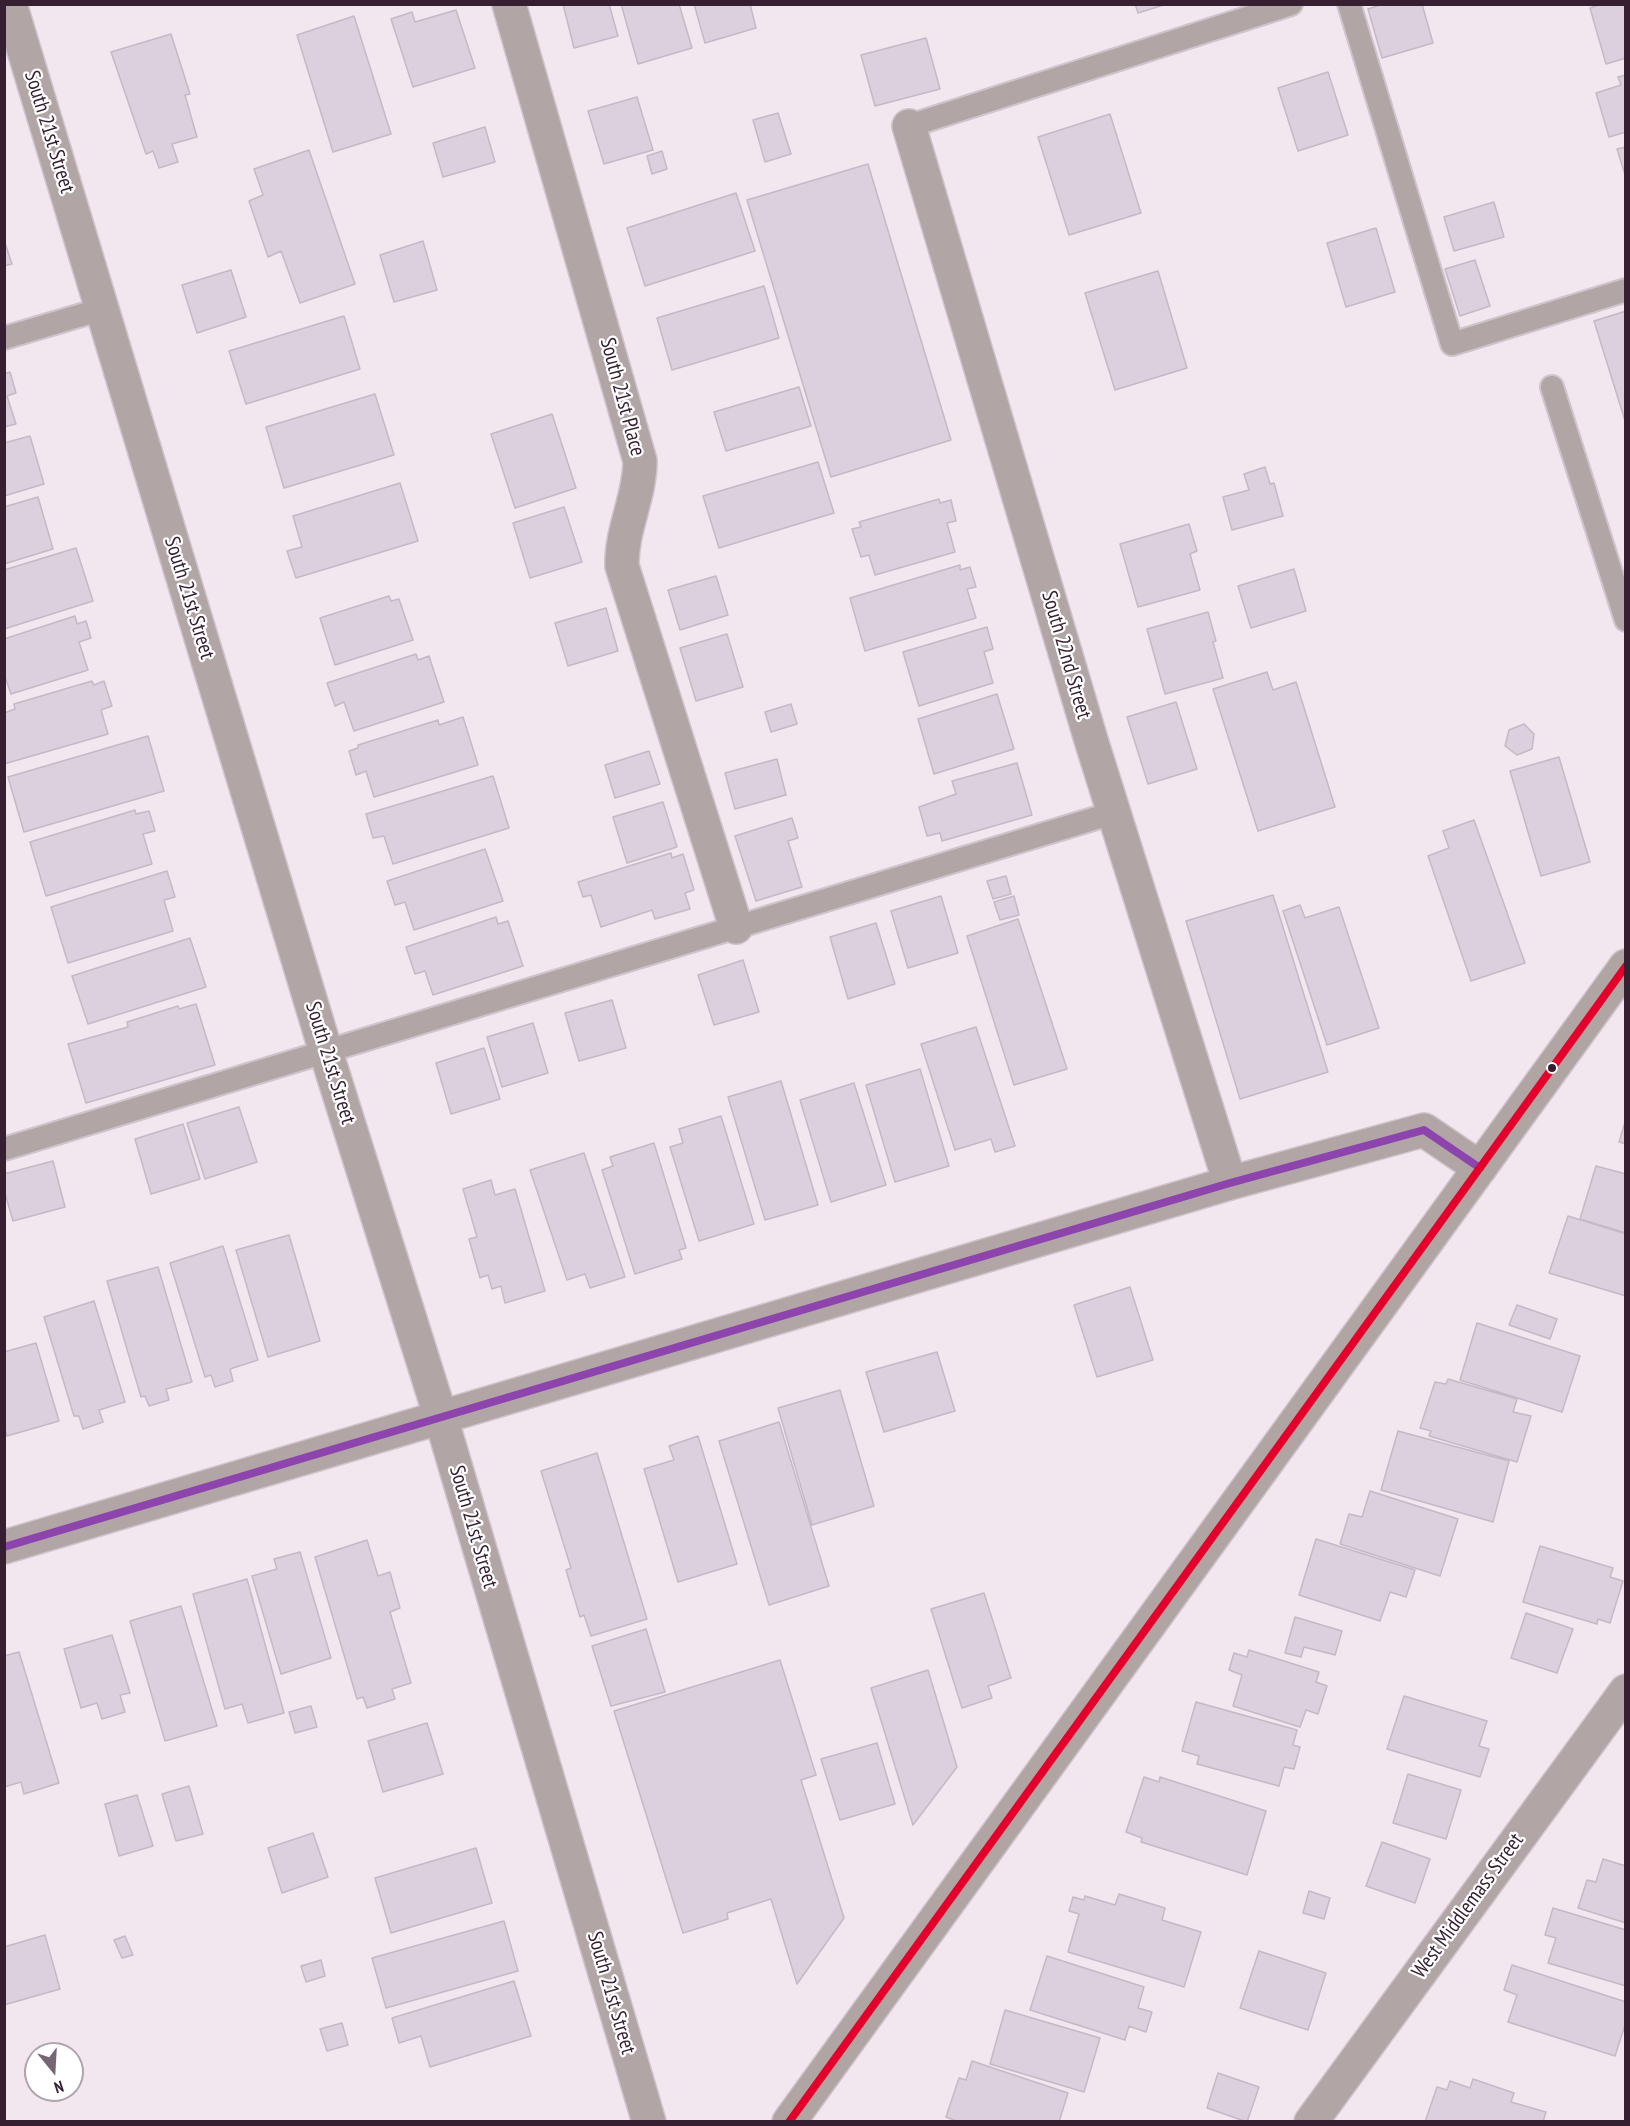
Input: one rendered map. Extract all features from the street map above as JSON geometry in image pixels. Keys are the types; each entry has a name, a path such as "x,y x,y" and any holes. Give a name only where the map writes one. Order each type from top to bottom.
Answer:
{"main road":[{"path":"789,2121 1626,966"}],"street":[{"name":"South 21st Street","path":"10,4 326,1052 441,1418 649,2121"},
{"name":"South 21st Place","path":"509,4 640,461 640,477 622,551 622,566 736,927"},
{"name":"South 22nd Street","path":"909,126 1113,813 1230,1183"},
{"path":"4,1547 1230,1183 1424,1130 1480,1168"},
{"name":"West Middlemass Street","path":"1311,2121 1626,1691"}],"lane":[{"path":"909,126 1291,4"},
{"path":"1349,4 1452,344 1626,290"},
{"path":"4,338 102,309"},
{"path":"1552,387 1626,620"},
{"path":"4,1149 1113,813"}],"building":[{"path":"563,4 609,4 618,36 574,48"},
{"path":"621,4 679,4 692,48 638,64"},
{"path":"694,4 750,4 756,28 705,43"},
{"path":"1135,4 1167,4 1138,13"},
{"path":"1383,4 1422,4 1433,43 1382,58 1368,9"},
{"path":"1601,4 1626,4 1626,58 1606,64 1590,8"},
{"path":"456,10 475,68 413,87 391,19 412,12 415,22"},
{"path":"354,16 391,134 333,152 297,35"},
{"path":"171,34 190,94 185,95 197,137 172,144 178,162 159,168 153,151 146,154 111,52"},
{"path":"926,38 940,89 875,106 861,55"},
{"path":"1328,72 1348,135 1298,151 1278,88"},
{"path":"1626,75 1626,132 1609,137 1596,93 1621,85 1618,77"},
{"path":"637,97 653,150 604,164 588,111"},
{"path":"778,113 791,154 765,162 753,120"},
{"path":"1110,114 1141,213 1069,235 1038,137"},
{"path":"485,127 495,162 443,177 433,143"},
{"path":"1626,147 1626,178 1617,149"},
{"path":"309,150 355,284 300,303 281,251 268,257 249,201 263,195 254,169"},
{"path":"662,151 667,169 652,174 647,156"},
{"path":"868,164 951,440 831,477 747,200"},
{"path":"736,193 755,251 645,286 627,228"},
{"path":"1494,202 1504,237 1454,251 1444,217"},
{"path":"1376,228 1395,292 1346,307 1327,243"},
{"path":"4,240 12,264 4,266"},
{"path":"423,241 437,290 394,302 380,255"},
{"path":"1475,260 1490,306 1460,316 1445,269"},
{"path":"231,270 246,317 197,333 182,285"},
{"path":"1158,271 1187,368 1115,390 1085,293"},
{"path":"764,286 779,338 672,370 657,318"},
{"path":"1626,311 1626,424 1594,321"},
{"path":"344,316 360,369 246,404 229,351"},
{"path":"10,372 16,393 7,396 16,424 4,427 4,374"},
{"path":"799,387 811,426 726,451 714,412"},
{"path":"375,394 394,455 284,488 266,427"},
{"path":"552,414 576,488 515,508 491,434"},
{"path":"30,436 44,484 4,496 4,443"},
{"path":"818,462 834,513 719,548 703,496"},
{"path":"1265,467 1270,484 1274,483 1283,516 1232,530 1223,497 1249,490 1244,474"},
{"path":"400,483 418,541 296,578 287,551 302,547 293,516"},
{"path":"38,497 53,549 4,564 4,507"},
{"path":"939,499 940,503 951,500 956,521 947,523 955,552 875,575 869,555 861,557 852,529 861,527 859,522"},
{"path":"564,507 582,562 530,578 513,523"},
{"path":"1189,524 1197,551 1190,554 1200,590 1138,607 1120,544"},
{"path":"76,548 93,601 4,629 4,570"},
{"path":"960,565 960,570 970,567 976,587 967,589 976,618 865,651 850,598"},
{"path":"1294,569 1306,611 1251,628 1238,586"},
{"path":"716,576 728,615 680,630 668,590"},
{"path":"389,596 391,601 399,599 413,640 335,665 320,618"},
{"path":"606,608 618,651 568,666 555,623"},
{"path":"1208,612 1223,678 1165,694 1147,629"},
{"path":"75,616 77,624 86,621 91,638 79,642 88,670 11,694 4,674 4,639"},
{"path":"987,627 993,649 984,652 993,683 919,706 903,652"},
{"path":"727,634 743,687 696,701 680,648"},
{"path":"416,654 418,660 429,656 444,702 354,731 344,702 335,706 327,683"},
{"path":"1267,672 1273,690 1296,682 1335,807 1258,831 1213,689"},
{"path":"92,681 94,685 104,681 112,706 101,710 108,734 4,764 4,713 15,709 14,704"},
{"path":"997,694 1014,749 934,774 918,719"},
{"path":"1176,702 1197,769 1148,784 1127,717"},
{"path":"791,704 797,724 771,732 765,712"},
{"path":"463,717 478,765 374,797 366,771 356,775 349,751 358,748 358,745 438,720 439,725"},
{"path":"1524,724 1534,734 1532,749 1517,755 1505,746 1509,730"},
{"path":"148,736 164,791 24,832 8,777"},
{"path":"649,751 660,784 615,798 605,765"},
{"path":"1559,757 1590,862 1541,876 1510,771"},
{"path":"777,759 786,795 735,809 725,773"},
{"path":"1017,763 1032,815 942,841 940,833 927,836 919,807 956,794 952,781"},
{"path":"493,776 509,828 393,864 384,836 373,838 366,814"},
{"path":"663,802 677,847 627,863 613,817"},
{"path":"135,810 136,814 149,811 155,831 143,834 152,864 46,896 30,842"},
{"path":"792,818 798,838 788,841 802,887 756,901 735,836"},
{"path":"1474,820 1525,963 1471,981 1428,856 1449,848 1443,831"},
{"path":"485,849 503,901 414,930 405,902 395,905 387,881"},
{"path":"671,853 672,858 683,854 694,890 685,893 690,909 655,919 652,910 601,927 591,895 583,897 578,882"},
{"path":"167,871 175,897 164,900 173,931 68,963 51,907"},
{"path":"1006,876 1011,894 993,899 987,881"},
{"path":"1273,895 1328,1072 1240,1099 1186,921"},
{"path":"941,896 958,953 908,968 891,911"},
{"path":"1014,896 1019,915 1000,920 994,902"},
{"path":"1300,905 1305,918 1339,907 1379,1028 1327,1045 1283,911"},
{"path":"496,917 498,924 508,921 523,966 433,995 425,971 415,974 406,947"},
{"path":"1018,919 1067,1069 1014,1085 967,936"},
{"path":"876,923 895,984 848,999 830,937"},
{"path":"190,938 206,987 88,1024 72,976"},
{"path":"743,960 759,1012 714,1025 698,975"},
{"path":"612,1000 626,1048 579,1061 565,1013"},
{"path":"196,1004 215,1065 86,1103 68,1044 128,1027 127,1022 178,1006 179,1009"},
{"path":"533,1023 548,1073 502,1087 487,1037"},
{"path":"976,1027 1015,1146 995,1152 991,1139 955,1150 921,1044"},
{"path":"484,1048 500,1099 451,1114 436,1063"},
{"path":"920,1069 949,1166 895,1182 866,1085"},
{"path":"781,1081 818,1205 765,1220 728,1097"},
{"path":"854,1083 886,1185 831,1202 800,1100"},
{"path":"239,1107 257,1162 205,1179 187,1123"},
{"path":"721,1116 754,1224 699,1241 670,1147 683,1143 679,1129"},
{"path":"1626,1122 1626,1144 1619,1142"},
{"path":"183,1124 200,1179 151,1194 135,1139"},
{"path":"654,1143 686,1248 679,1250 682,1259 635,1274 602,1170 613,1166 610,1157"},
{"path":"584,1153 625,1277 590,1288 585,1274 567,1280 530,1170"},
{"path":"53,1161 65,1207 13,1221 4,1190 4,1174"},
{"path":"1596,1166 1626,1174 1626,1233 1580,1219"},
{"path":"491,1180 495,1195 515,1189 545,1291 505,1303 501,1286 492,1289 488,1275 480,1278 469,1239 477,1237 463,1189"},
{"path":"1568,1216 1626,1234 1626,1296 1549,1273"},
{"path":"289,1235 320,1341 268,1357 236,1250"},
{"path":"223,1246 258,1360 230,1369 233,1381 215,1387 211,1375 205,1377 170,1263"},
{"path":"158,1267 192,1382 166,1389 169,1400 149,1406 145,1396 141,1397 107,1281"},
{"path":"1130,1287 1153,1360 1097,1377 1074,1305"},
{"path":"94,1301 125,1402 99,1410 103,1422 83,1429 79,1416 74,1416 44,1317"},
{"path":"1517,1305 1557,1319 1550,1339 1509,1325"},
{"path":"1477,1323 1580,1356 1562,1412 1460,1380"},
{"path":"36,1343 59,1421 7,1436 4,1426 4,1352"},
{"path":"937,1352 955,1411 884,1432 866,1372"},
{"path":"1448,1379 1517,1399 1513,1412 1531,1416 1517,1462 1429,1436 1431,1431 1420,1428 1435,1382 1446,1384"},
{"path":"840,1390 874,1506 812,1525 778,1408"},
{"path":"779,1422 829,1586 769,1605 719,1441"},
{"path":"1398,1431 1509,1461 1493,1522 1381,1490"},
{"path":"698,1436 737,1564 678,1582 644,1469 674,1460 669,1446"},
{"path":"597,1453 647,1619 591,1636 584,1615 580,1617 566,1570 571,1568 541,1471"},
{"path":"1370,1491 1458,1519 1440,1576 1340,1544 1349,1514 1362,1517"},
{"path":"1316,1539 1415,1570 1406,1597 1390,1592 1380,1621 1299,1595"},
{"path":"367,1540 378,1576 390,1572 400,1608 390,1612 411,1683 392,1689 395,1699 367,1708 363,1697 357,1699 315,1557"},
{"path":"1540,1546 1613,1568 1610,1577 1623,1581 1610,1623 1598,1619 1597,1624 1523,1602"},
{"path":"300,1552 331,1658 281,1674 252,1576 277,1569 274,1559"},
{"path":"247,1579 284,1713 248,1723 242,1704 225,1709 193,1594"},
{"path":"984,1593 1011,1678 988,1686 992,1698 962,1708 931,1609"},
{"path":"181,1606 217,1726 165,1741 130,1621"},
{"path":"1526,1613 1573,1629 1557,1673 1511,1658"},
{"path":"1295,1617 1342,1631 1335,1655 1304,1647 1301,1657 1285,1653"},
{"path":"646,1629 665,1692 611,1706 592,1646"},
{"path":"112,1635 130,1693 120,1695 125,1712 102,1719 97,1703 81,1708 64,1649"},
{"path":"1249,1650 1319,1672 1316,1682 1327,1686 1318,1714 1306,1710 1300,1727 1233,1706 1242,1675 1229,1670 1234,1653 1247,1657"},
{"path":"19,1652 59,1783 24,1794 21,1782 4,1787 4,1656"},
{"path":"780,1660 816,1775 801,1780 844,1918 797,1984 771,1899 727,1913 728,1919 683,1933 614,1711"},
{"path":"928,1670 957,1767 913,1825 871,1688"},
{"path":"1404,1696 1487,1721 1479,1746 1489,1749 1480,1777 1387,1749"},
{"path":"1196,1702 1297,1730 1293,1745 1300,1747 1294,1769 1284,1767 1279,1786 1197,1764 1199,1756 1182,1751"},
{"path":"311,1706 317,1727 295,1733 289,1712"},
{"path":"427,1723 443,1774 383,1792 368,1741"},
{"path":"877,1743 895,1804 840,1820 821,1759"},
{"path":"1408,1774 1461,1790 1446,1839 1393,1823"},
{"path":"1144,1777 1159,1782 1160,1777 1266,1811 1247,1875 1141,1842 1142,1838 1126,1832"},
{"path":"189,1786 203,1834 176,1841 162,1794"},
{"path":"137,1795 153,1846 119,1856 105,1804"},
{"path":"313,1833 328,1877 282,1893 268,1848"},
{"path":"1382,1842 1430,1859 1415,1903 1366,1886"},
{"path":"476,1848 492,1903 391,1933 375,1878"},
{"path":"1603,1859 1626,1866 1626,1923 1578,1908 1587,1880 1596,1882"},
{"path":"1309,1891 1330,1898 1324,1919 1303,1913"},
{"path":"1119,1894 1165,1908 1162,1920 1201,1932 1184,1987 1068,1952 1079,1914 1069,1911 1073,1897 1084,1900 1085,1896 1115,1905"},
{"path":"1553,1908 1626,1930 1626,1986 1548,1963 1556,1938 1545,1935"},
{"path":"504,1921 518,1971 386,2008 372,1958"},
{"path":"45,1935 60,1989 4,2005 4,1947"},
{"path":"125,1936 133,1955 122,1958 114,1940"},
{"path":"1259,1951 1326,1973 1308,2030 1240,2008"},
{"path":"1047,1956 1144,1987 1138,2008 1152,2012 1146,2032 1129,2026 1125,2040 1030,2010"},
{"path":"321,1960 325,1976 306,1982 301,1966"},
{"path":"1512,1965 1626,2002 1626,2022 1615,2056 1508,2022 1517,1995 1504,1990"},
{"path":"514,1981 531,2036 430,2067 421,2036 399,2043 392,2018"},
{"path":"1005,2010 1100,2038 1084,2092 990,2064"},
{"path":"342,2023 348,2045 327,2051 320,2029"},
{"path":"972,2061 1068,2093 1059,2122 959,2122 946,2117 959,2078 966,2080"},
{"path":"1218,2073 1259,2087 1247,2122 1207,2108"},
{"path":"1473,2079 1514,2093 1511,2102 1546,2112 1543,2122 1425,2122 1437,2087 1447,2090 1450,2081 1470,2088"}],"transit line":[{"path":"789,2122 1626,966"},
{"path":"4,1547 1230,1183 1424,1130 1480,1168"}]}
